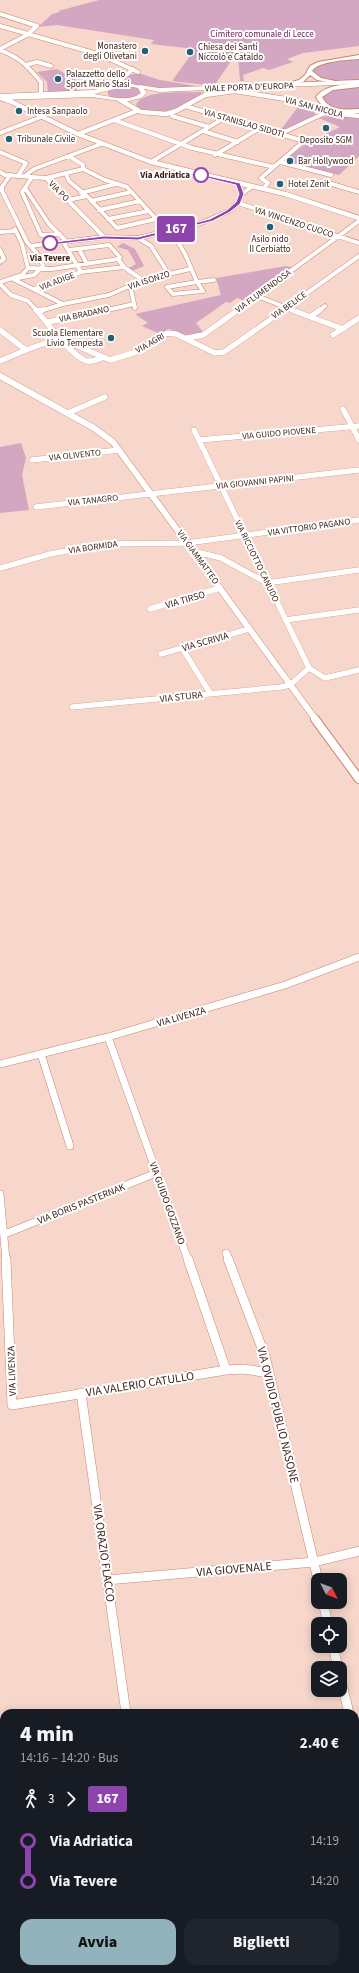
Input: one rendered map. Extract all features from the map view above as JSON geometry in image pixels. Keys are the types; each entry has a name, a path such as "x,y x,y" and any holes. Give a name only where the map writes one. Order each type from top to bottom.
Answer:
{"main road":[{"path":"282,86 301,81 310,72 312,67 320,63 359,58"},
{"path":"310,72 315,77 323,81 347,83"},
{"name":"VIALE PORTA D'EUROPA","path":"0,97 93,92 114,86 132,85 140,88 159,90 347,83 359,84"},
{"path":"359,84 333,88 323,92 319,97 322,103 330,108 344,111 359,111"},
{"name":"VIALE PORTA D'EUROPA","path":"0,97 92,95 120,100 160,92 359,84"},
{"path":"139,97 143,90 140,88"},
{"path":"107,89 105,93 108,97"}],"street":[{"path":"0,14 37,26 0,50"},
{"path":"0,26 101,55 138,72 127,74"},
{"path":"0,50 16,56 26,65 41,82 41,94"},
{"path":"26,65 37,62 51,66"},
{"path":"114,86 133,69"},
{"path":"122,79 132,85"},
{"name":"VIA SAN NICOLA","path":"120,100 135,109 147,113 166,114 205,95 235,91 298,101 317,108 325,114 359,116"},
{"path":"0,97 101,144 151,162 293,196 359,219"},
{"path":"78,134 114,120 135,109 133,103 139,97"},
{"name":"VIA STANISLAO SIDOTI","path":"185,106 304,141 280,162"},
{"path":"317,108 320,111 318,116"},
{"path":"280,134 325,114"},
{"path":"172,116 208,127"},
{"path":"0,133 41,117"},
{"path":"151,162 224,118"},
{"path":"114,120 142,131 215,155 274,167"},
{"path":"215,155 260,128"},
{"path":"203,131 238,142"},
{"path":"25,176 34,169 101,144"},
{"path":"0,152 34,169"},
{"path":"69,156 83,165 83,169"},
{"path":"263,189 268,183 260,178 280,162 331,175"},
{"path":"18,176 25,165"},
{"path":"46,178 83,169 116,184 127,187 156,219 117,228 87,196 81,193 69,181 66,174"},
{"name":"VIA PO","path":"0,172 8,175 46,178 104,237"},
{"path":"8,175 1,188 30,246 40,257 43,267"},
{"path":"32,177 22,192 41,235 60,234"},
{"path":"81,193 116,184"},
{"path":"238,184 242,194"},
{"path":"332,184 359,192"},
{"path":"30,246 104,237 138,238 212,220 228,211 238,203 242,194 251,187"},
{"name":"VIA ADIGE","path":"25,188 49,224 66,241 65,245 81,272 35,289"},
{"path":"91,201 131,192"},
{"path":"68,200 87,196"},
{"path":"0,197 22,244 29,268"},
{"path":"99,210 140,201"},
{"name":"VIA VINCENZO CUOCO","path":"238,203 359,243"},
{"path":"108,219 149,211"},
{"name":"VIA FLUMENDOSA","path":"184,338 191,339 203,335 359,219"},
{"path":"171,230 177,237 196,282 203,291 173,294 167,287 196,282 214,280"},
{"path":"0,232 16,231"},
{"path":"138,238 151,246 168,273"},
{"path":"69,250 109,245 124,267 143,280"},
{"path":"79,249 87,264"},
{"path":"0,252 4,259 0,262"},
{"name":"VIA BELICE","path":"219,353 224,352 359,256"},
{"path":"13,279 22,275 29,268 43,267 52,270 119,258"},
{"path":"1,282 28,277 39,273 43,267"},
{"path":"81,272 124,267"},
{"name":"VIA ISONZO","path":"109,295 143,280 190,269"},
{"path":"13,279 63,304"},
{"name":"VIA BRADANO","path":"1,282 11,295 28,302 48,322 135,306 130,285"},
{"name":"VIA ISONZO","path":"38,311 63,304 132,292"},
{"path":"257,296 343,329"},
{"path":"311,316 325,306"},
{"path":"333,335 359,318"},
{"path":"0,361 59,338 48,322"},
{"path":"0,330 26,350"},
{"name":"VIA AGRI","path":"59,338 102,358 110,360 136,352 167,333 184,338 215,353 219,353"},
{"name":"VIA AGRI","path":"59,338 84,360 91,361 102,358"},
{"name":"VIA GIAMMATTEO","path":"0,376 105,435 119,450 359,779"},
{"path":"68,413 105,396"},
{"path":"343,408 359,440"},
{"name":"VIA GUIDO PIOVENE","path":"199,440 359,426"},
{"name":"VIA RICCIOTTO CANUDO","path":"194,430 309,668"},
{"name":"VIA OLIVENTO","path":"32,460 119,450"},
{"name":"VIA GIOVANNI PAPINI","path":"150,494 359,470"},
{"name":"VIA TANAGRO","path":"36,507 150,494"},
{"name":"VIA VITTORIO PAGANO","path":"187,543 359,520"},
{"name":"VIA BORMIDA","path":"0,568 50,554 106,544 187,543"},
{"path":"193,551 221,558 267,583 359,570"},
{"name":"VIA TIRSO","path":"150,609 220,588"},
{"path":"285,620 359,610"},
{"name":"VIA SCRIVIA","path":"161,654 249,629"},
{"path":"182,648 210,693"},
{"path":"290,685 309,668 325,678 359,670"},
{"name":"VIA STURA","path":"72,707 290,685"},
{"name":"VIA LIVENZA","path":"0,1064 108,1038 286,985 359,957"},
{"name":"VIA GUIDO GOZZANO","path":"108,1038 179,1234 226,1370"},
{"path":"40,1054 70,1146"},
{"name":"VIA BORIS PASTERNAK","path":"5,1234 156,1172"},
{"name":"VIA LIVENZA","path":"0,1194 5,1234 3,1265 12,1405"},
{"name":"VIA OVIDIO PUBLIO NASONE","path":"226,1252 265,1356 316,1573"},
{"name":"VIA VALERIO CATULLO","path":"12,1405 226,1370 244,1369 269,1373"},
{"name":"VIA ORAZIO FLACCO","path":"81,1394 125,1709"},
{"name":"VIA GIOVENALE","path":"107,1580 314,1562 359,1550"},
{"path":"345,1697 347,1709"}],"green space":[{"name":"Cimitero comunale di Lecce","path":"99,0 359,0 359,46 303,53 287,59 293,62 269,70 263,68 243,75 244,81 240,81 238,57 234,57 214,86 172,81 195,49 151,44 154,40 57,25 38,27 52,14 60,12 58,11"},
{"path":"359,58 359,81 341,82 329,80 318,76 313,72 315,68 326,63"},
{"name":"Palazzetto dello Sport Mario Stasi","path":"57,69 79,82 77,83 77,91 48,92 47,82 37,72"},
{"path":"133,74 141,74 160,80 202,87 144,87 126,81 125,78"},
{"path":"121,85 138,88 140,94 124,99 108,95 108,91"},
{"path":"359,87 359,110 335,108 322,100 322,97 332,89"},
{"path":"204,93 177,108 163,112 144,110 136,105 146,96 155,94"},
{"path":"301,103 315,109 315,115 279,132"},
{"path":"333,115 359,117 359,156 339,175 294,164 290,156 307,143 340,127 319,118"},
{"path":"123,243 135,249 144,266 132,271 129,268 136,264 128,250 117,247"},
{"path":"286,266 292,267 245,301 237,298 230,303 226,302 196,323 203,332 198,334 190,336 169,329 160,334 142,326 148,323 135,314 221,295 216,278"},
{"path":"21,443 26,458 22,475 29,510 0,513 0,447"}],"bus line":[{"name":"167","path":"50,243 104,237 138,238 212,220 236,206 242,194 241,188 238,184 201,175"}],"place":[{"name":"Monastero degli Olivetani","path":"145,51"},
{"name":"Chiesa dei Santi Niccolò e Cataldo","path":"190,52"},
{"name":"Palazzetto dello Sport Mario Stasi","path":"58,79"},
{"name":"Intesa Sanpaolo","path":"19,111"},
{"name":"Deposito SGM","path":"326,128"},
{"name":"Tribunale Civile","path":"9,139"},
{"name":"Bar Hollywood","path":"290,161"},
{"name":"Via Adriatica","path":"201,175"},
{"name":"Hotel Zenit","path":"280,184"},
{"name":"Asilo nido Il Cerbiatto","path":"270,227"},
{"name":"Via Tevere","path":"50,243"},
{"name":"Scuola Elementare Livio Tempesta","path":"111,338"}]}
